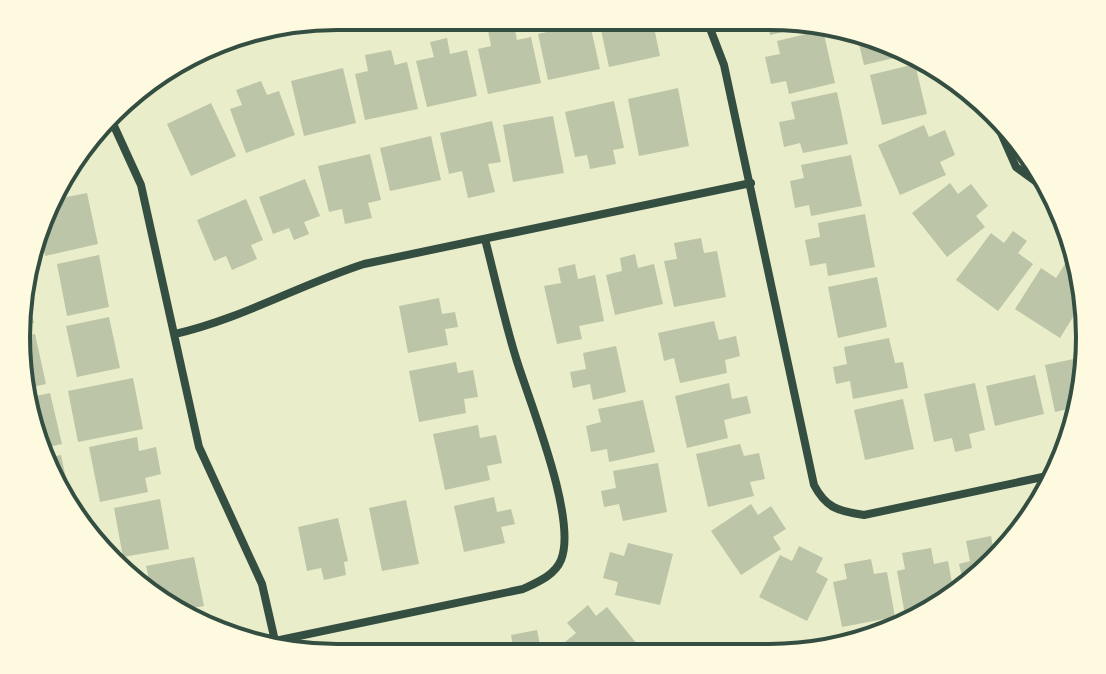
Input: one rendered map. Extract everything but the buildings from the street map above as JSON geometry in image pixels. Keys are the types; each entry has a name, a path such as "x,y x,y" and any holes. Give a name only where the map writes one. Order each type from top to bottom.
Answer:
{"street":[{"path":"711,30 724,65 814,485 823,502 837,511 864,515 1042,477"},
{"path":"114,126 141,185 199,447 262,584 274,637"},
{"path":"1004,139 1016,167 1032,178"},
{"path":"175,334 221,323 308,282 364,264 751,183"},
{"path":"284,639 523,589 547,578 561,561 566,535 539,419 516,359 485,239"}]}
